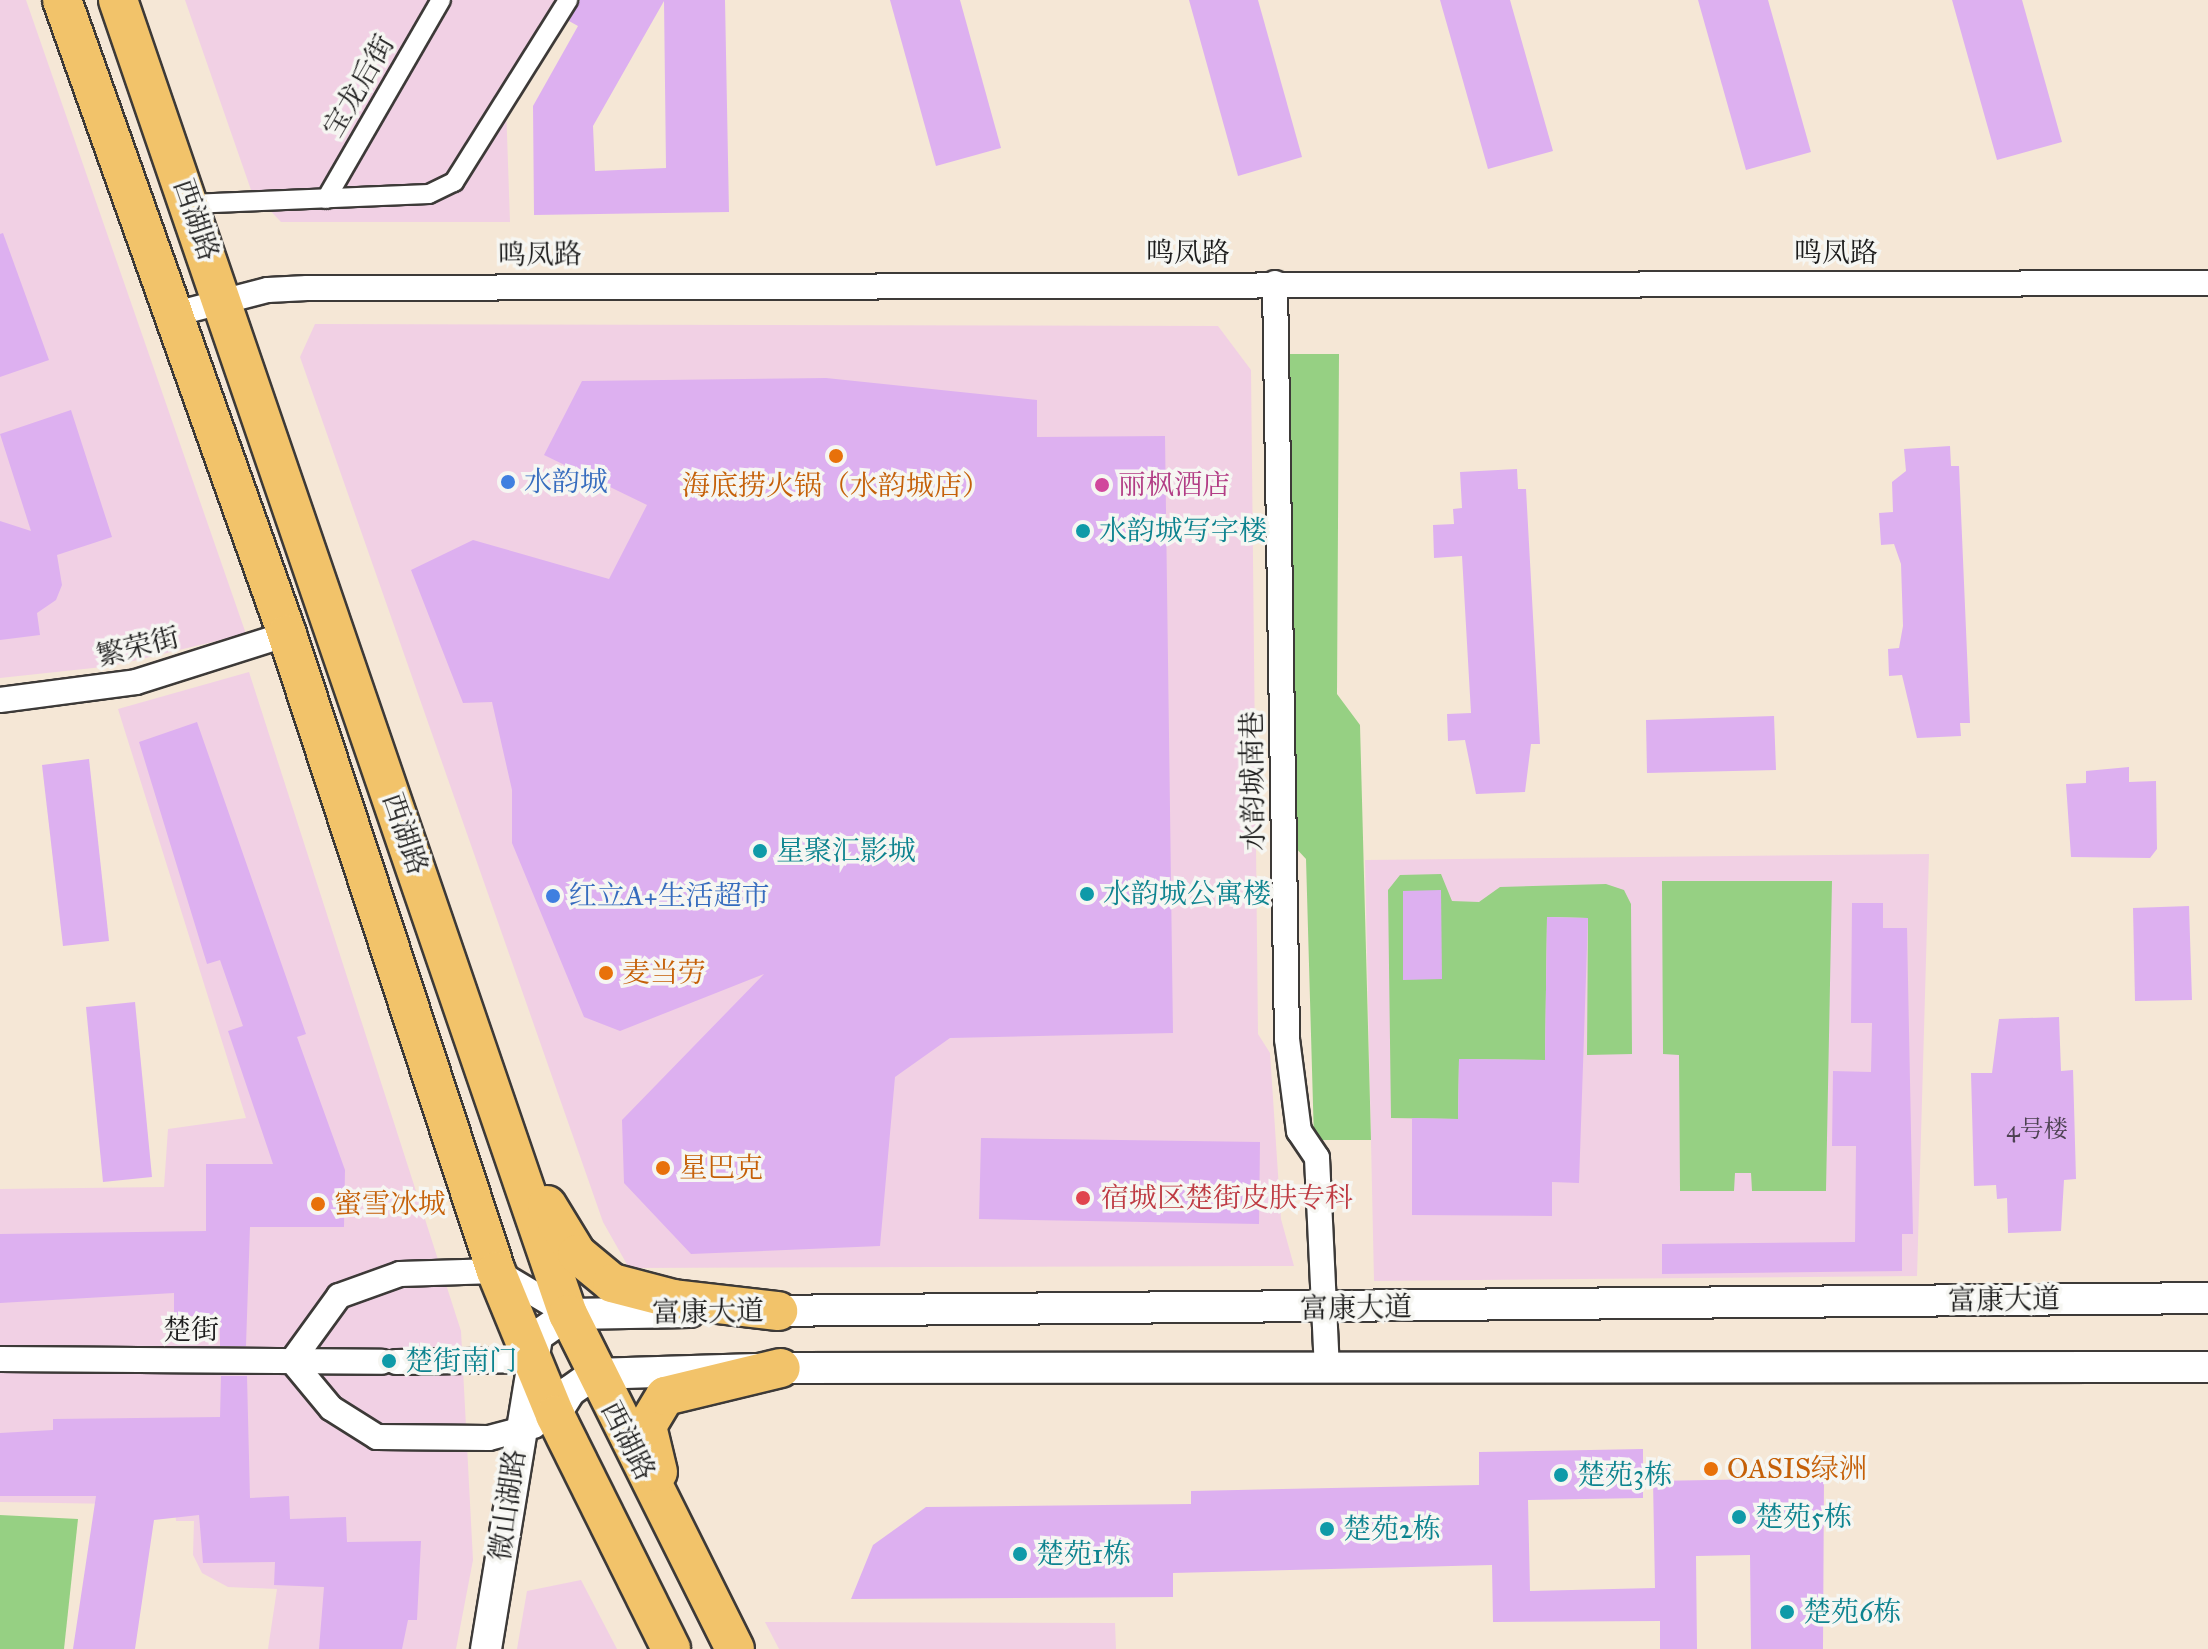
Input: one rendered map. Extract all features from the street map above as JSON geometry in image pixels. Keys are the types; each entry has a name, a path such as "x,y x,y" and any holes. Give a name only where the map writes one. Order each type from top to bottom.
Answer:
{"main road":[{"name":"西湖路","path":"62,0 171,315 287,634 496,1271 555,1415 671,1649"},
{"name":"西湖路","path":"118,0 224,301 568,1314 594,1374 735,1649"},
{"path":"502,1120 557,1224 592,1272 639,1292 778,1311"},
{"path":"705,1590 649,1451 651,1411 681,1389 781,1368"}],"street":[{"name":"宝龙后街","path":"326,199 441,0"},
{"path":"190,204 429,194 454,182 568,0"},
{"name":"鸣凤路","path":"171,315 224,301 307,288 1275,283 2208,283"},
{"name":"水韵城南巷","path":"1275,283 1287,1039 1299,1131 1317,1158 1327,1367"},
{"name":"繁荣街","path":"0,700 136,682 287,634"},
{"path":"530,1360 545,1327 568,1314 496,1271 365,1281 339,1296 292,1361 312,1390 362,1432 518,1434 555,1415 570,1391 594,1374"},
{"name":"富康大道","path":"568,1314 2208,1298"},
{"name":"楚街","path":"0,1359 530,1360"},
{"name":"微山湖路","path":"486,1649 530,1360"},
{"name":"富康大道","path":"594,1374 781,1368 2208,1367"}],"shaded area":[{"path":"0,0 26,0 246,634 112,666 0,678"},
{"path":"185,0 569,0 506,105 510,222 281,222 251,190"},
{"name":"水韵城","path":"315,324 1218,326 1251,370 1258,1034 1270,1053 1281,1219 1294,1266 629,1268 603,1222 300,357"},
{"path":"249,672 461,1331 473,1560 456,1649 268,1649 277,1589 228,1587 202,1573 193,1555 194,1521 176,1521 175,1505 0,1502 0,1189 164,1187 168,1129 246,1118 118,709"},
{"path":"1929,854 1917,1276 1374,1281 1365,860"},
{"path":"581,1580 617,1649 517,1649 527,1591"},
{"path":"765,1622 1115,1623 1116,1649 779,1649"}],"green space":[{"path":"1289,354 1339,354 1337,694 1360,725 1371,1140 1314,1140 1306,859 1293,845"},
{"path":"1441,874 1452,901 1479,902 1500,887 1606,884 1624,890 1631,904 1632,1054 1587,1055 1588,918 1547,917 1545,1060 1459,1059 1458,1119 1391,1118 1388,890 1400,875"},
{"path":"1662,881 1832,881 1826,1191 1752,1191 1751,1173 1735,1173 1734,1191 1680,1191 1679,1055 1663,1054"},
{"path":"0,1515 78,1519 64,1649 0,1649"}],"building":[{"path":"580,0 725,0 729,212 534,215 533,106 578,26 569,21","holes":["664,1 666,168 595,171 593,126"]},
{"path":"890,0 960,0 1001,148 936,166"},
{"path":"1189,0 1258,0 1302,157 1238,176"},
{"path":"1440,0 1510,0 1553,151 1488,169"},
{"path":"1698,0 1768,0 1811,152 1746,170"},
{"path":"1952,0 2022,0 2062,142 1997,160"},
{"path":"3,233 49,360 0,377 0,234"},
{"name":"水韵城","path":"826,378 1037,400 1037,437 1165,436 1173,1033 950,1038 895,1077 880,1246 691,1254 624,1183 622,1120 764,974 620,1031 584,1017 512,843 512,790 492,702 463,703 411,570 473,540 609,579 647,505 544,455 582,381"},
{"path":"71,410 112,537 57,555 62,585 56,600 37,613 40,635 0,640 0,521 31,531 0,434"},
{"path":"1950,446 1951,466 1959,466 1970,723 1960,723 1961,736 1917,738 1902,675 1889,676 1888,649 1899,648 1903,626 1901,564 1894,544 1881,545 1879,513 1893,512 1892,482 1906,471 1904,449"},
{"path":"1517,469 1518,489 1526,489 1540,744 1531,744 1525,792 1476,794 1465,740 1448,741 1447,714 1471,713 1462,556 1434,558 1433,525 1454,524 1453,509 1462,508 1460,472"},
{"path":"1774,716 1776,770 1647,773 1646,720"},
{"path":"197,722 306,1034 297,1037 345,1170 344,1227 250,1227 246,1346 220,1346 220,1316 174,1316 174,1293 0,1303 0,1234 206,1231 206,1164 273,1164 228,1031 243,1026 220,960 207,964 139,742"},
{"path":"89,759 109,941 63,946 42,765"},
{"path":"2129,767 2129,782 2156,781 2157,849 2150,858 2071,857 2066,784 2086,783 2086,771"},
{"path":"1441,890 1442,979 1403,980 1403,891"},
{"path":"1852,903 1883,903 1883,928 1907,928 1913,1234 1902,1234 1902,1271 1662,1274 1662,1244 1855,1242 1856,1146 1832,1146 1833,1071 1871,1072 1872,1023 1851,1023"},
{"path":"2189,906 2192,1000 2135,1001 2133,908"},
{"path":"1547,917 1588,918 1579,1183 1552,1182 1552,1216 1412,1215 1412,1118 1458,1119 1459,1059 1545,1060"},
{"path":"135,1002 152,1177 103,1182 86,1007"},
{"path":"2059,1017 2061,1071 2073,1070 2076,1179 2064,1180 2061,1231 2008,1233 2007,1198 1997,1199 1996,1185 1974,1186 1971,1073 1992,1073 1999,1019"},
{"path":"981,1138 1260,1142 1259,1224 979,1219"},
{"path":"221,1376 247,1376 250,1498 289,1496 290,1519 346,1517 347,1542 421,1541 417,1620 408,1620 402,1649 319,1649 324,1587 274,1585 275,1562 203,1563 199,1515 154,1520 135,1649 73,1649 96,1496 0,1496 0,1433 53,1430 53,1419 220,1417"},
{"path":"1643,1449 1643,1498 1528,1500 1530,1591 1655,1588 1653,1481 1824,1478 1823,1649 1751,1649 1750,1555 1696,1556 1697,1649 1660,1649 1660,1621 1493,1622 1492,1565 1173,1573 1173,1597 851,1599 873,1545 926,1507 1191,1504 1191,1491 1479,1485 1479,1452"}],"place":[{"name":"海底捞火锅（水韵城店）","path":"836,456"},
{"name":"水韵城","path":"508,482"},
{"name":"丽枫酒店","path":"1102,485"},
{"name":"水韵城写字楼","path":"1083,531"},
{"name":"星聚汇影城","path":"760,851"},
{"name":"水韵城公寓楼","path":"1087,894"},
{"name":"红立A+生活超市","path":"553,896"},
{"name":"麦当劳","path":"606,973"},
{"name":"星巴克","path":"663,1168"},
{"name":"宿城区楚街皮肤专科","path":"1083,1198"},
{"name":"蜜雪冰城","path":"318,1204"},
{"name":"楚街南门","path":"389,1361"},
{"name":"OASIS绿洲","path":"1711,1469"},
{"name":"楚苑3栋","path":"1561,1475"},
{"name":"楚苑5栋","path":"1739,1517"},
{"name":"楚苑2栋","path":"1327,1529"},
{"name":"楚苑1栋","path":"1020,1554"},
{"name":"楚苑6栋","path":"1787,1612"}]}
